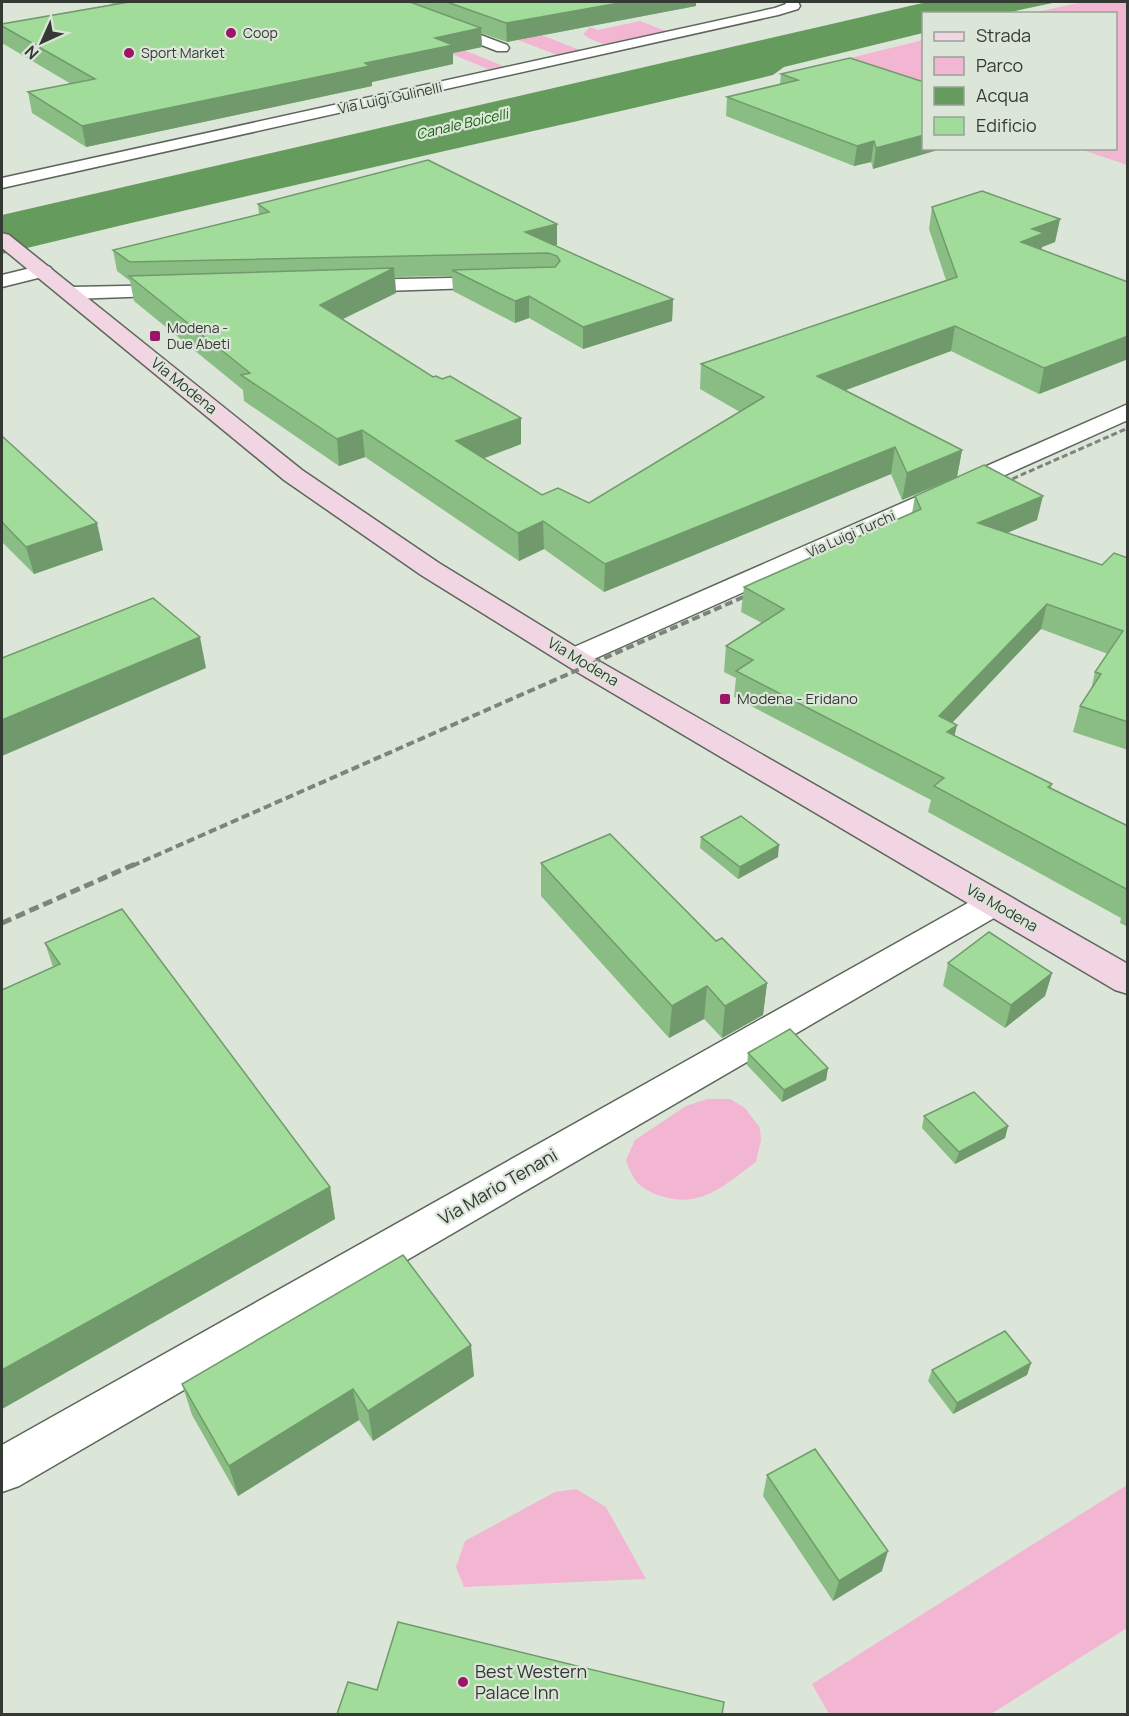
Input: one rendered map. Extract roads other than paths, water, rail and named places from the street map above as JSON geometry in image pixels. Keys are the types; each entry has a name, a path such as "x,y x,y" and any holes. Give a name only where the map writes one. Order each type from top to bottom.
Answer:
{"main road":[{"name":"Via Modena","path":"12,247 293,475 430,569 575,657 1128,981"},
{"path":"1057,940 1128,997"}],"street":[{"path":"384,2 510,48 493,52 494,56 503,59 521,60 537,56 537,51"},
{"name":"Via Luigi Gulinelli","path":"2,183 778,11 793,6 792,2"},
{"path":"686,31 664,23 747,3"},
{"path":"2,281 43,271"},
{"path":"336,287 512,282"},
{"path":"71,293 195,290"},
{"name":"Via Luigi Turchi","path":"575,657 1126,413"},
{"name":"Via Mario Tenani","path":"2,1470 994,903"}],"water":[{"name":"Canale Boicelli","path":"927,2 1057,2 1011,12 922,12 922,33 784,67 773,75 2,254 2,215"}],"railway":[{"path":"996,486 1128,428"},
{"path":"132,866 757,591"},
{"path":"2,923 135,864"}],"place":[{"name":"Coop","path":"231,33"},
{"name":"Sport Market","path":"129,53"},
{"name":"Modena - Due Abeti","path":"155,336"},
{"name":"Modena - Eridano","path":"725,699"},
{"name":"Best Western Palace Inn","path":"463,1682"}]}
